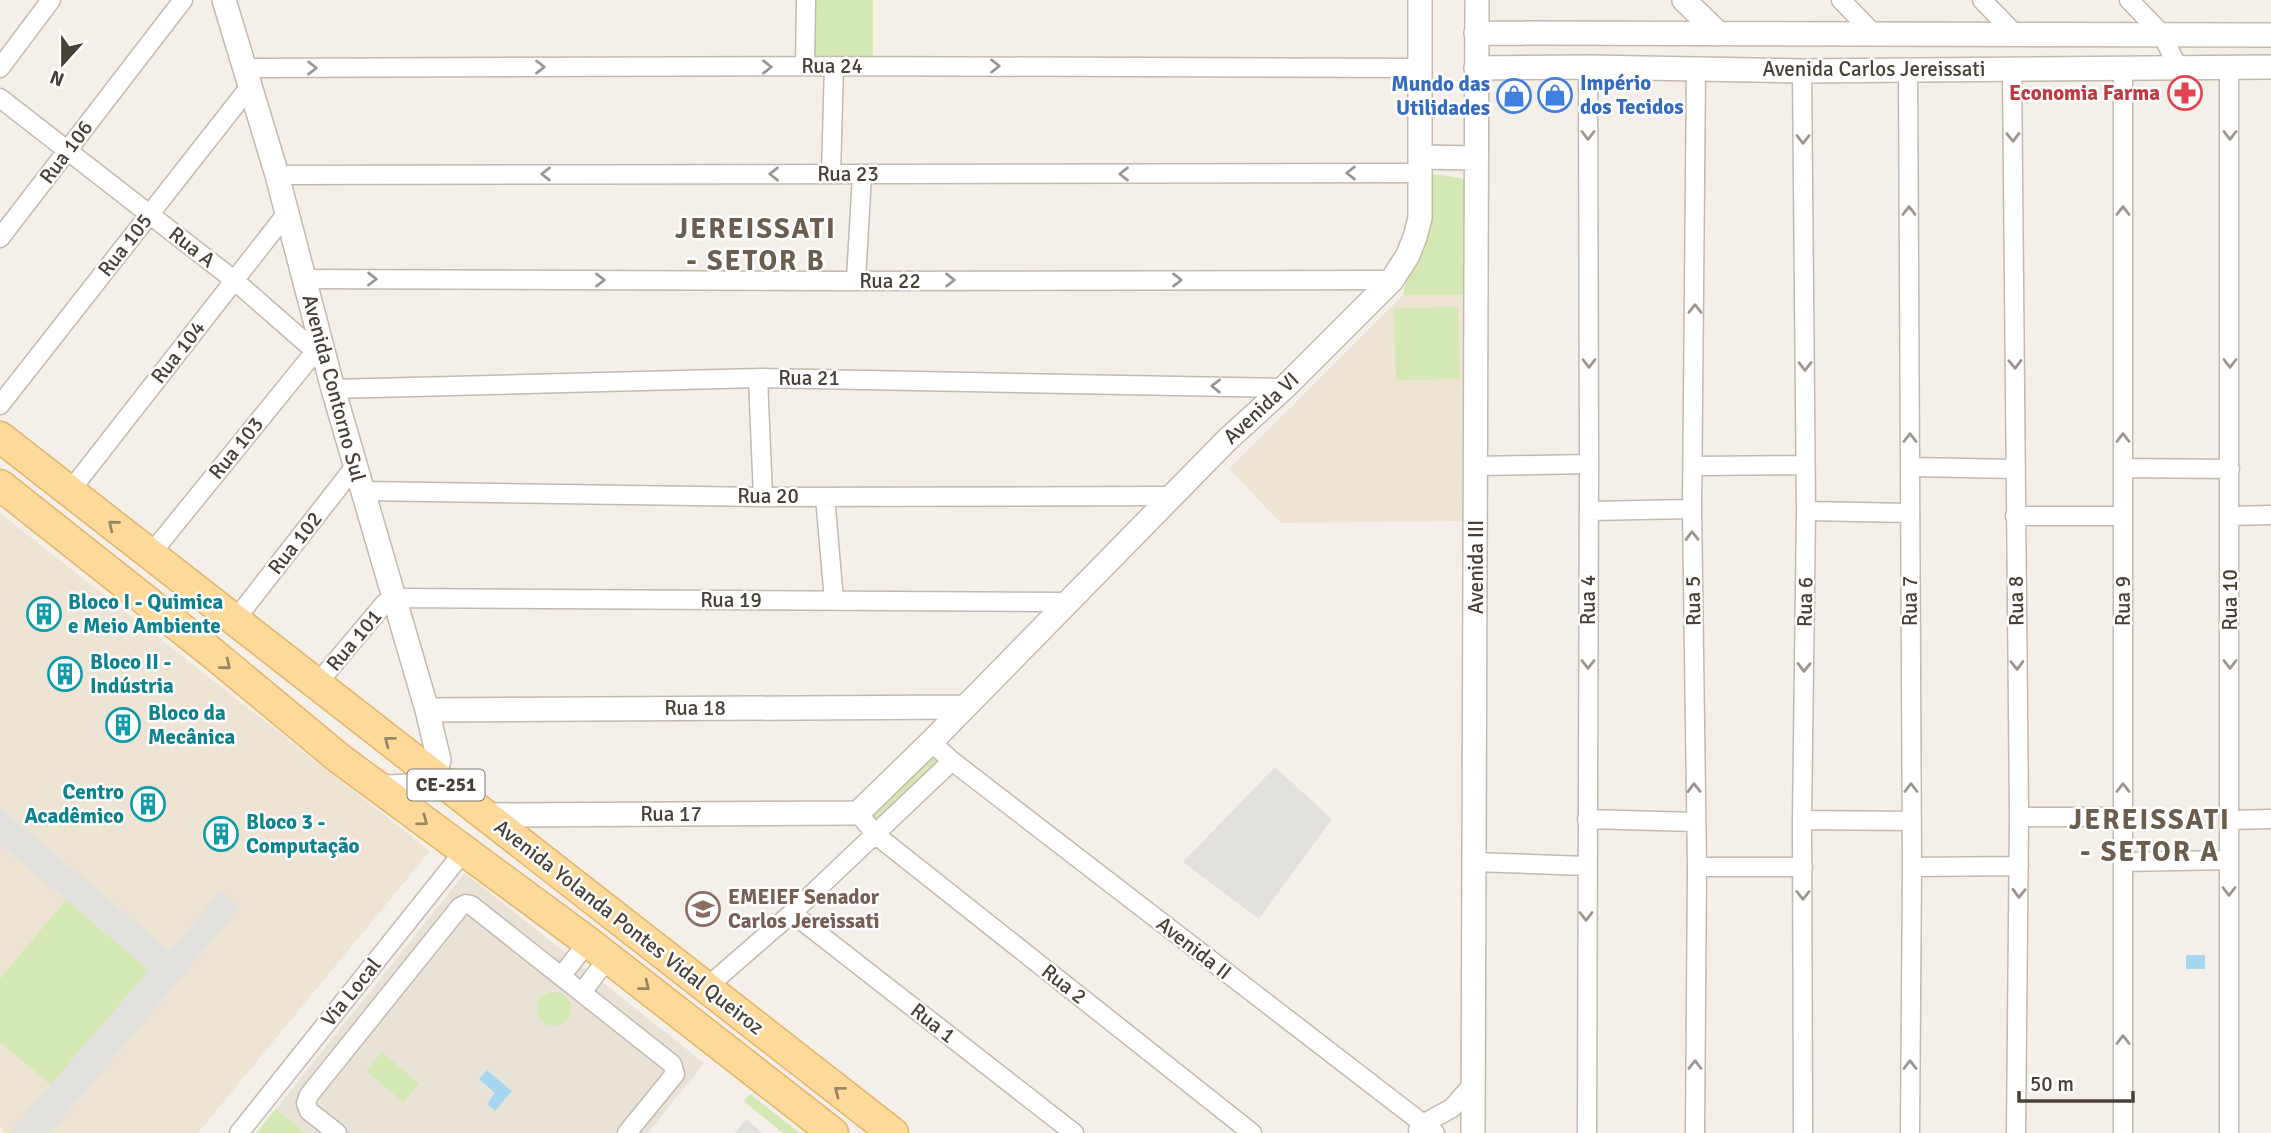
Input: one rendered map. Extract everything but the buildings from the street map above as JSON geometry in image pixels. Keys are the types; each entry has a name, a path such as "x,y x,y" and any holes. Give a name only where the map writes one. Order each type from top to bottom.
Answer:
{"main road":[{"name":"Avenida Yolanda Pontes Vidal Queiroz","path":"0,437 893,1133"},
{"name":"Avenida Yolanda Pontes Vidal Queiroz","path":"0,485 211,652 340,759 598,950 834,1133"},
{"path":"328,693 332,737 340,759"}],"street":[{"path":"0,68 51,0"},
{"name":"Rua 106","path":"0,239 183,0"},
{"name":"Avenida Contorno Sul","path":"224,0 277,175 318,346 427,710 439,760 431,774"},
{"path":"805,66 806,0"},
{"name":"Avenida VI","path":"858,813 1227,440 1284,388 1392,280 1408,255 1420,218 1420,0"},
{"name":"Avenida III","path":"1473,1133 1477,0"},
{"path":"1684,0 1719,34"},
{"path":"1841,0 1875,35"},
{"path":"1982,0 2016,35"},
{"path":"2129,0 2162,34 2178,68"},
{"name":"Avenida Carlos Jereissati","path":"1476,33 2271,35"},
{"name":"Rua 24","path":"248,77 805,66 1420,68"},
{"path":"831,174 834,66"},
{"name":"Rua 4","path":"1587,1133 1588,67"},
{"name":"Rua 10","path":"2229,67 2229,1133"},
{"name":"Avenida Carlos Jereissati","path":"1476,68 1802,71 2271,67"},
{"name":"Rua 7","path":"1908,69 1912,821 1910,1133"},
{"name":"Rua 8","path":"2012,69 2019,817 2017,1133"},
{"name":"Rua 9","path":"2123,69 2123,1133"},
{"name":"Rua 5","path":"1695,1133 1697,867 1692,509 1696,70"},
{"name":"Rua 6","path":"1802,71 1806,511 1802,820 1803,1133"},
{"name":"Rua 105","path":"0,405 150,214 248,77"},
{"name":"Rua A","path":"0,98 318,346"},
{"path":"1420,165 1476,158"},
{"name":"Rua 23","path":"277,175 862,174 1420,165"},
{"path":"856,281 862,174"},
{"name":"Rua 104","path":"70,491 287,213"},
{"name":"Rua 22","path":"304,279 1392,280"},
{"name":"Rua 103","path":"150,555 318,346"},
{"path":"758,378 763,496"},
{"name":"Rua 21","path":"333,389 758,378 1284,388"},
{"path":"1477,466 1589,464"},
{"path":"1693,466 1805,465"},
{"name":"Rua 102","path":"235,620 356,466"},
{"path":"1910,467 2016,469"},
{"path":"2123,468 2230,468"},
{"name":"Rua 20","path":"363,491 825,497 1173,496"},
{"path":"825,497 834,600"},
{"path":"1589,510 1692,509"},
{"path":"1806,511 1909,513"},
{"path":"2231,516 2271,515"},
{"path":"2015,516 2123,516"},
{"name":"Rua 19","path":"394,598 1068,603"},
{"name":"Rua 101","path":"328,693 384,604 394,598"},
{"name":"Rua 18","path":"427,710 964,707"},
{"name":"Avenida II","path":"931,742 1424,1130"},
{"path":"706,987 792,913 953,761"},
{"path":"368,780 398,788 422,783 431,774"},
{"name":"Rua 17","path":"485,815 858,813"},
{"name":"Rua 2","path":"858,813 876,835 1252,1133"},
{"path":"2019,817 2123,817"},
{"path":"1587,819 1695,822"},
{"path":"1802,820 1912,821"},
{"path":"2230,820 2271,820"},
{"name":"Via Local","path":"239,1133 464,851"},
{"path":"2123,862 2229,860"},
{"path":"1474,862 1586,866"},
{"path":"1912,867 2019,866"},
{"path":"1697,867 1803,867"},
{"path":"337,1133 309,1111 306,1104 309,1095 460,907 466,904 471,905 583,991 672,1064 674,1074 627,1133"},
{"name":"Rua 1","path":"792,913 1074,1133"},
{"path":"562,975 598,950"},
{"path":"583,991 598,950"},
{"path":"1424,1130 1452,1108 1473,1084"}],"shaded area":[{"path":"1403,295 1465,295 1462,521 1281,523 1229,469"},
{"path":"0,513 430,851 198,1133 6,1133 0,1128"},
{"path":"1275,767 1332,819 1259,919 1183,862"},
{"path":"0,808 170,951 221,891 240,907 50,1133 9,1133 149,970 0,844"},
{"path":"465,873 704,1063 648,1133 306,1133 276,1109"},
{"path":"746,1119 763,1133 735,1133"}],"green space":[{"path":"814,0 873,0 873,58 814,57"},
{"path":"1433,174 1461,178 1470,185 1469,295 1403,295"},
{"path":"1458,307 1460,379 1396,380 1394,308"},
{"path":"928,750 944,765 875,825 866,812"},
{"path":"66,900 149,970 51,1085 0,1042 0,979"},
{"path":"554,992 566,997 571,1009 566,1021 554,1026 542,1021 537,1009 542,997"},
{"path":"382,1052 419,1084 403,1102 366,1071"},
{"path":"750,1094 800,1133 783,1133 743,1101"},
{"path":"276,1109 306,1133 256,1133"}],"water":[{"path":"2186,955 2205,955 2205,969 2186,969"},
{"path":"487,1070 512,1091 495,1111 487,1104 495,1093 479,1079"}],"place":[{"name":"Economia Farma","path":"2185,93"},
{"name":"Império dos Tecidos","path":"1555,95"},
{"name":"Mundo das Utilidades","path":"1514,96"},
{"name":"Bloco I - Quimica e Meio Ambiente","path":"44,614"},
{"name":"Bloco II - Indústria","path":"65,674"},
{"name":"Bloco da Mecânica","path":"123,725"},
{"name":"Centro Acadêmico","path":"148,804"},
{"name":"Bloco 3 - Computação","path":"221,834"},
{"name":"EMEIEF Senador Carlos Jereissati","path":"703,909"}],"district":[{"name":"JEREISSATI - SETOR B","path":"756,245"},
{"name":"JEREISSATI - SETOR A","path":"2150,836"}]}
